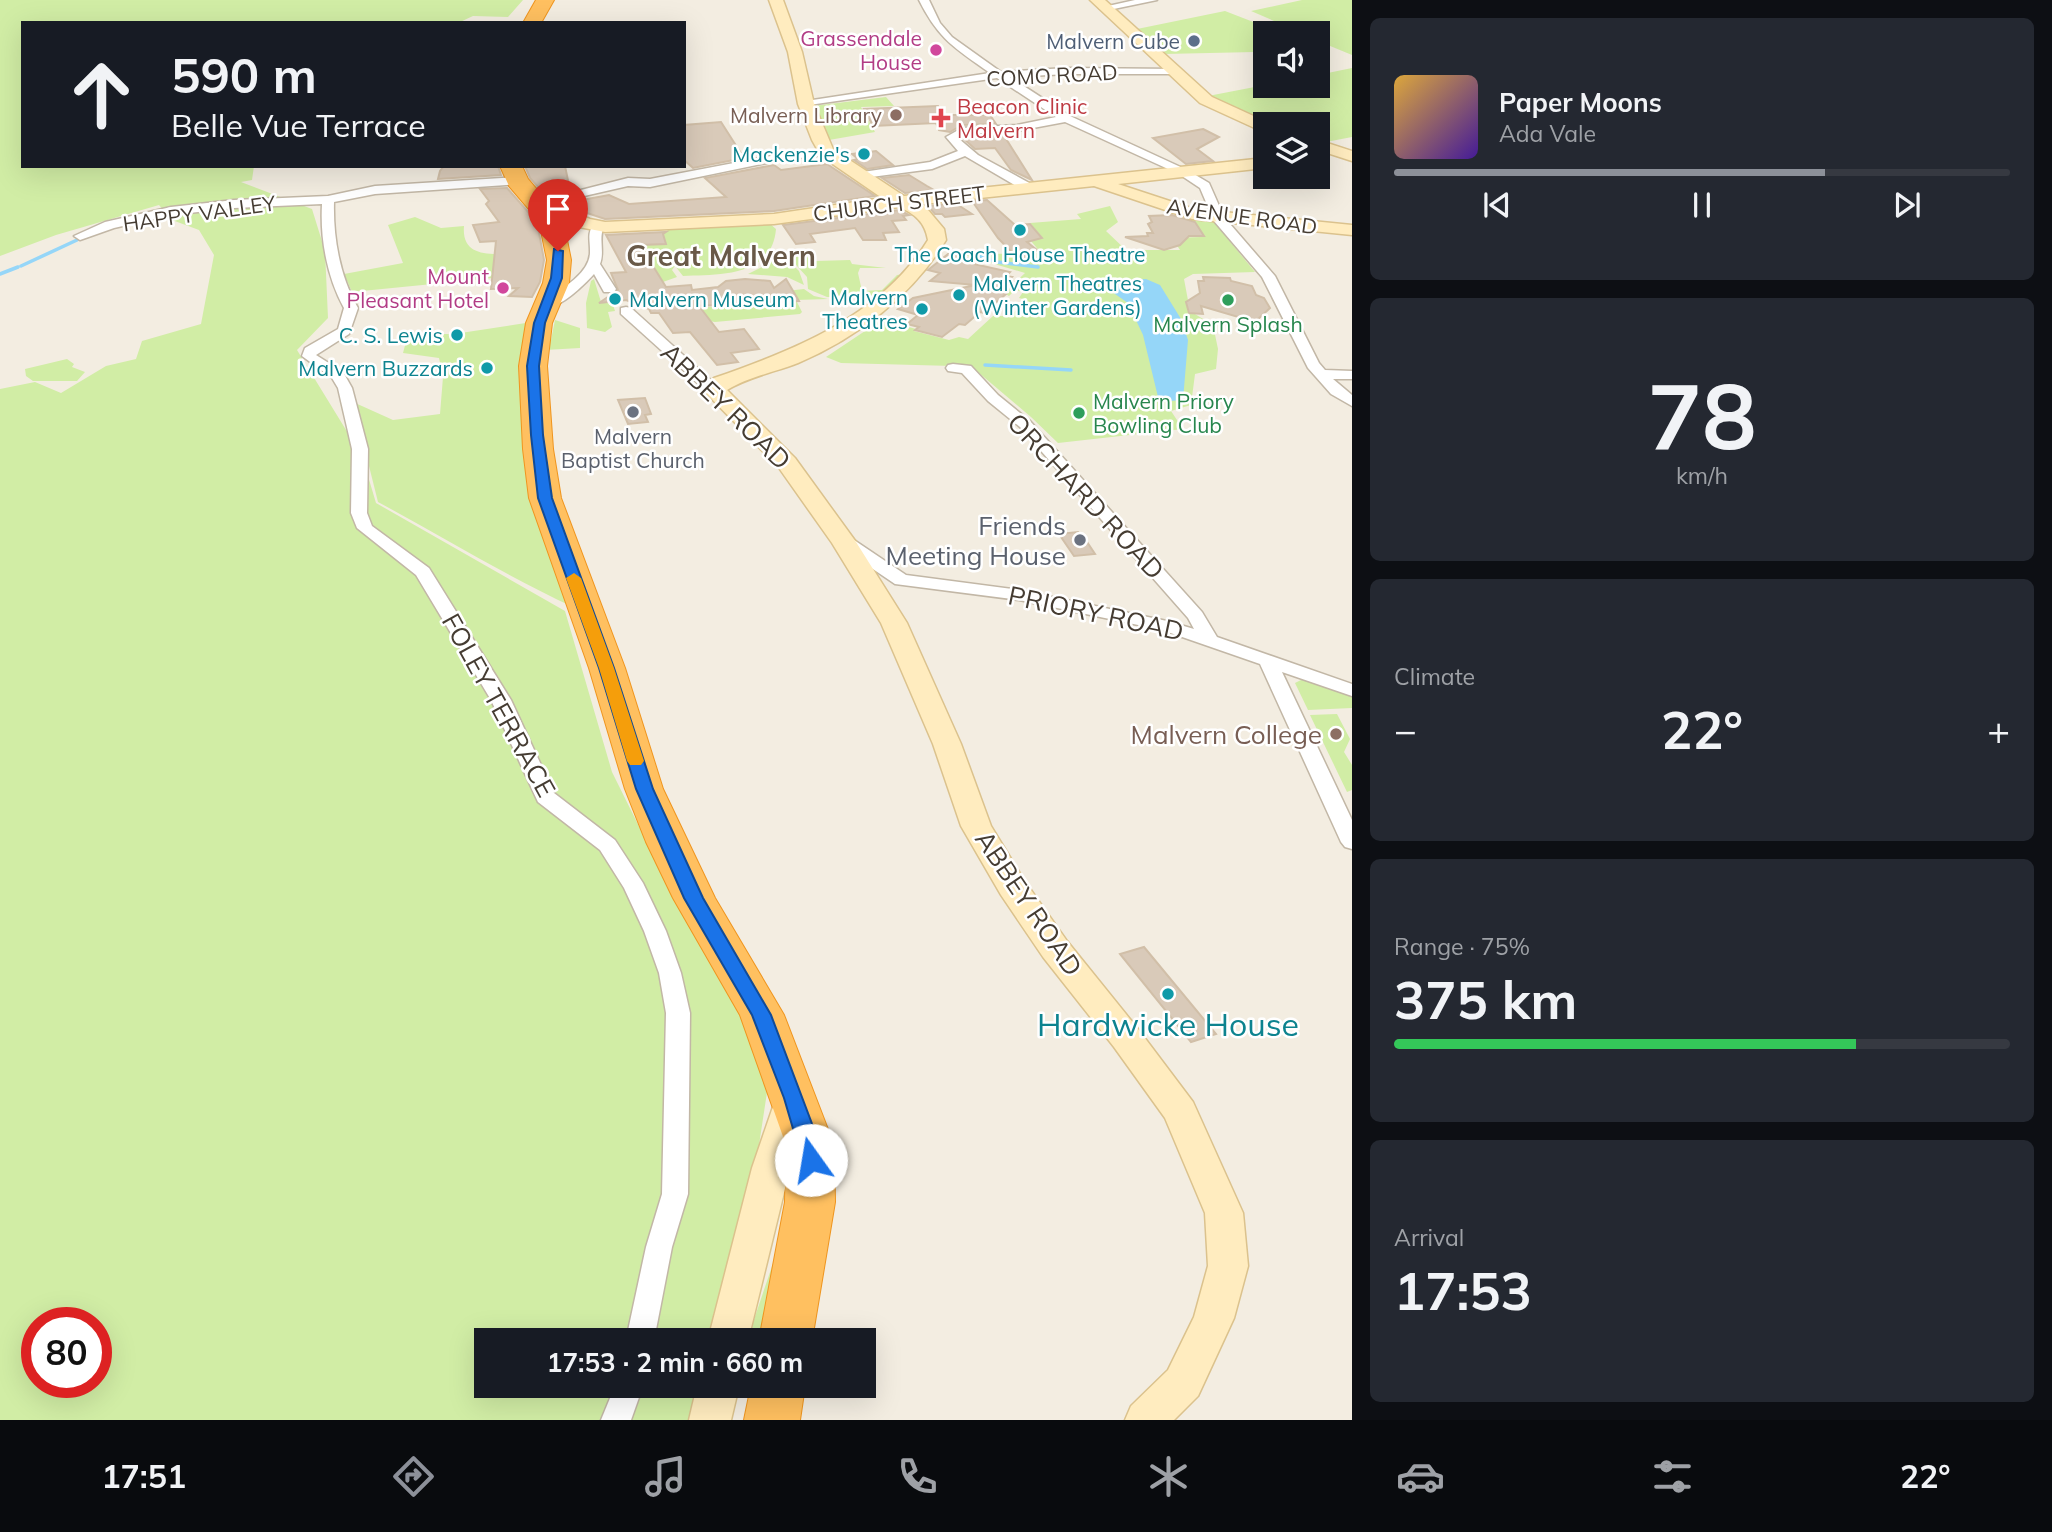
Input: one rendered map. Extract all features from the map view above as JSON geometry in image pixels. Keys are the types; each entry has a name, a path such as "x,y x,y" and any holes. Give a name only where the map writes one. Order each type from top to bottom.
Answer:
{"highway":[{"path":"533,21 545,0"},
{"path":"514,174 553,225 559,260 555,283 539,323 533,366 537,435 545,498 607,668 644,789 694,898 762,1015 810,1145 810,1202 788,1328"},
{"path":"772,1420 776,1398"}],"street":[{"path":"716,393 716,388 722,383 800,355 869,313 901,286 937,240 935,229 921,209 900,202 827,152 806,104 795,52 776,0"},
{"path":"924,0 948,39 999,75 1066,118 1183,172 1205,186 1218,218 1268,276 1308,356 1320,374 1352,402"},
{"path":"1101,4 1152,0"},
{"path":"1101,4 1206,100 1253,122"},
{"name":"COMO ROAD","path":"806,104 999,75 1067,71 1173,71"},
{"path":"1029,188 965,152 952,140 957,132 1017,128 1066,118"},
{"path":"1330,148 1348,153"},
{"path":"536,203 628,182 672,179 776,158 827,152"},
{"path":"860,176 932,165 965,152"},
{"path":"1330,155 1348,153"},
{"name":"CHURCH STREET","path":"536,203 598,226 772,219 900,202 1253,164"},
{"name":"HAPPY VALLEY","path":"80,236 134,218 212,206 324,200 384,189 514,174"},
{"name":"AVENUE ROAD","path":"1095,181 1169,208 1218,218 1352,230"},
{"name":"FOLEY TERRACE","path":"324,200 337,280 351,308 344,331 310,351 309,356 338,375 345,388 360,449 359,513 365,528 423,572 501,700 545,797 608,845 635,888 655,931 670,973 678,1013 675,1194 659,1247 642,1328"},
{"path":"545,305 573,288 592,265 597,256 594,234 598,226"},
{"path":"592,265 596,267 609,289"},
{"name":"ABBEY ROAD","path":"626,311 716,393 787,463 844,542 894,623 947,744 976,826 1012,887 1055,949 1126,1038 1180,1112 1224,1213 1228,1266 1214,1318 1183,1383 1146,1420"},
{"name":"ORCHARD ROAD","path":"953,368 966,369 993,398 1025,424 1196,616 1208,638"},
{"path":"1320,374 1352,375"},
{"name":"PRIORY ROAD","path":"844,542 901,580 1019,595 1167,626 1352,690"},
{"path":"1267,660 1352,842"},
{"path":"731,1328 771,1168 794,1098"},
{"path":"616,1420 624,1398"},
{"path":"710,1420 715,1398"}],"green space":[{"path":"0,0 523,0 508,17 473,16 462,21 21,21 21,168 254,168 252,180 241,182 312,209 325,251 328,318 297,350 362,456 376,503 565,611 612,772 680,909 771,1066 754,1178 717,1328 474,1328 474,1398 699,1398 694,1420 0,1420 0,389 35,382 61,393 106,366 136,359 142,341 201,324 214,255 199,230 172,220 159,205 56,235 0,256"},
{"path":"1302,0 1352,0 1352,55 1330,46 1330,21 1274,21 1251,11"},
{"path":"1225,11 1253,22 1253,52 1164,54 1137,29"},
{"path":"1352,68 1352,137 1330,141 1330,112 1253,112 1253,115 1208,96 1253,87 1253,98 1330,98 1330,73"},
{"path":"886,97 894,106 861,107 875,132 829,140 813,106"},
{"path":"1110,206 1118,222 1106,231 1126,250 1180,250 1172,238 1201,237 1184,216 1214,222 1255,272 1193,274 1184,279 1190,311 1213,325 1218,349 1216,369 1195,374 1191,405 1171,411 1183,429 1058,443 979,373 953,366 841,363 826,357 886,317 910,321 905,326 916,329 914,331 949,340 959,337 968,339 993,316 1010,316 1027,300 1019,298 1023,292 1015,290 1009,296 1004,293 1025,273 964,255 969,251 986,254 1041,253 1031,241 1042,237 1030,223 1081,219 1077,214"},
{"path":"415,217 441,228 464,226 466,240 472,249 497,254 493,278 352,292 344,274 403,263 388,225"},
{"path":"769,223 776,229 772,245 765,257 754,265 727,273 683,276 675,266 672,270 677,277 663,282 640,245 666,244 663,233 670,229"},
{"path":"781,253 799,271 804,285 787,277 748,274 770,263"},
{"path":"788,256 815,258 816,261 850,260 852,264 886,268 860,268 858,273 862,291 882,290 897,275 903,274 878,298 827,297 808,289 807,277"},
{"path":"594,279 601,302 612,302 615,311 608,312 612,327 605,332 587,328 586,303 591,281"},
{"path":"804,289 814,296 828,299 796,300 802,312 800,314 715,322 709,321 694,308 782,302 786,291"},
{"path":"555,320 580,328 580,348 545,350 546,340 551,340"},
{"path":"532,322 573,607 378,502 353,402 393,420 440,414 443,377 439,358 403,353 408,334 454,334"},
{"path":"67,359 74,364 72,367 85,372 77,381 33,381 26,376 25,369"},
{"path":"1303,679 1352,695 1352,708 1308,710 1295,683"},
{"path":"1337,714 1350,739 1344,752 1352,765 1352,790 1347,792 1310,715"},
{"path":"784,1231 796,1233 778,1328 751,1328"}],"water":[{"path":"1146,279 1160,285 1181,319 1188,340 1183,400 1170,401 1158,397 1143,335 1128,303 1105,287 1114,281"}],"building":[{"path":"938,106 943,115 990,115 996,124 962,125 950,132 939,130 936,123 873,126 864,109"},
{"path":"721,122 744,158 693,168 686,162 686,125"},
{"path":"1203,129 1219,137 1197,149 1213,161 1186,164 1153,138"},
{"path":"1003,134 1032,180 1011,170 995,148 975,149 963,138"},
{"path":"876,151 893,165 867,169 854,160 858,159 852,154"},
{"path":"827,164 875,196 774,211 605,219 560,204 609,195 629,204 726,197 705,178 774,165 781,170"},
{"path":"442,168 499,168 501,175 438,179"},
{"path":"526,168 565,168 570,190 546,196 530,178"},
{"path":"909,175 934,190 905,193 882,178"},
{"path":"507,188 537,222 544,260 540,282 532,297 509,296 518,288 491,289 496,241 480,242 473,225 499,222 486,204 489,201 480,189"},
{"path":"987,200 1015,225 1030,224 1042,238 1027,242 1037,250 1022,263 998,238 972,201"},
{"path":"955,203 972,214 945,217 935,214 928,206"},
{"path":"899,210 909,215 903,216 906,220 892,221 899,232 883,233 886,240 863,240 855,228 810,234 815,242 796,244 783,225"},
{"path":"1172,215 1195,222 1204,236 1189,236 1180,245 1164,250 1125,237 1148,236 1147,233 1153,233 1148,224 1152,222 1149,216"},
{"path":"666,232 663,234 666,244 640,245 666,287 691,285 692,290 718,287 726,281 745,279 770,281 774,288 786,279 799,301 699,306 719,332 744,329 759,349 731,353 738,362 717,365 690,332 673,333 659,313 651,313 649,309 626,300 599,303 618,290 611,273 626,272 606,235"},
{"name":"Malvern Theatres (Winter Gardens)","path":"948,254 969,259 965,262 1010,272 1006,276 1012,277 1009,280 1014,282 1002,293 1006,294 984,313 980,312 965,325 959,324 942,337 915,330 919,327 907,324 918,315 898,309 913,298 976,285 930,281 940,273 928,270"},
{"name":"Malvern Splash","path":"1203,277 1230,278 1231,281 1252,286 1256,295 1264,298 1270,308 1255,322 1201,306 1203,314 1189,313 1186,302 1200,293 1198,281 1204,281"},
{"name":"Malvern Baptist Church","path":"645,398 651,414 645,415 648,422 628,424 618,400"},
{"name":"Friends Meeting House","path":"1078,532 1095,554 1074,556 1059,534"},
{"name":"Hardwicke House","path":"1144,947 1216,1034 1191,1042 1120,954"}],"waterway":[{"path":"21,266 77,240"},
{"path":"975,255 997,262 1038,267"},
{"path":"0,274 18,267"},
{"path":"1103,280 1112,283"},
{"path":"985,365 1071,370"}],"slow traffic":[{"path":"574,578 607,668 636,761"}],"place":[{"name":"Malvern Cube","path":"1194,41"},
{"name":"Grassendale House","path":"936,50"},
{"name":"Malvern Library","path":"896,115"},
{"name":"Beacon Clinic Malvern","path":"941,118"},
{"name":"Mackenzie's","path":"864,154"},
{"name":"The Coach House Theatre","path":"1020,230"},
{"name":"Mount Pleasant Hotel","path":"503,288"},
{"name":"Malvern Theatres (Winter Gardens)","path":"959,295"},
{"name":"Malvern Museum","path":"615,299"},
{"name":"Malvern Splash","path":"1228,300"},
{"name":"Malvern Theatres","path":"922,309"},
{"name":"C. S. Lewis","path":"457,335"},
{"name":"Malvern Buzzards","path":"487,368"},
{"name":"Malvern Baptist Church","path":"633,412"},
{"name":"Malvern Priory Bowling Club","path":"1079,413"},
{"name":"Friends Meeting House","path":"1080,540"},
{"name":"Malvern College","path":"1336,734"},
{"name":"Hardwicke House","path":"1168,994"}],"district":[{"name":"Great Malvern","path":"721,255"}],"route":[{"path":"558,251 557,278 541,315 533,366 538,449 545,498 607,668 644,789 666,842 694,898 762,1015 810,1145 811,1160"}]}
